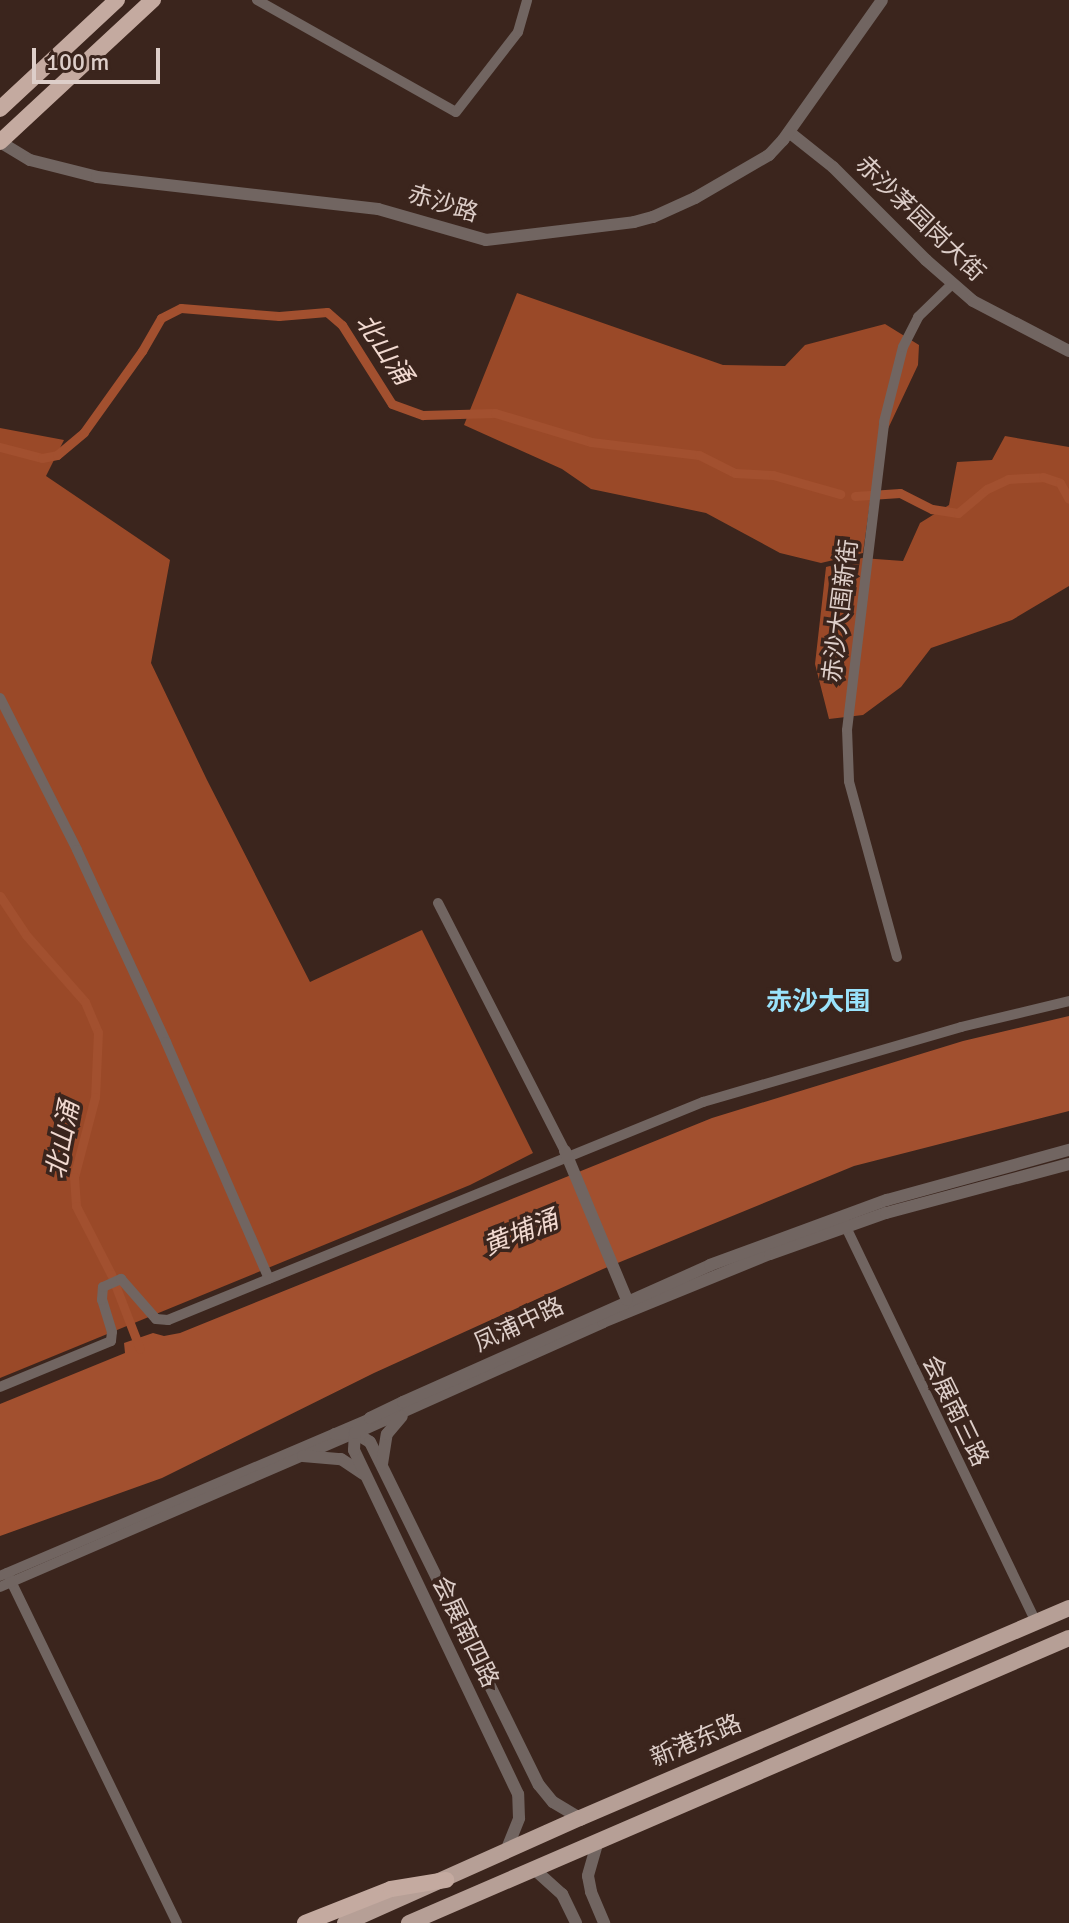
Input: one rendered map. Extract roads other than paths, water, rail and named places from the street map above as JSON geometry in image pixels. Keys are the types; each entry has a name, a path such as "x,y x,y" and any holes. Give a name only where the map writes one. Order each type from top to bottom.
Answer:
{"highway":[{"path":"0,109 117,0"},
{"path":"0,142 153,0"},
{"path":"305,1923 391,1889 446,1880"}],"main road":[{"name":"新港东路","path":"345,1923 580,1818 1069,1608"},
{"path":"409,1923 1069,1638"}],"street":[{"path":"257,0 456,112 518,32 527,0"},
{"name":"赤沙路","path":"0,142 30,160 97,177 369,207 486,240 653,217 752,168 789,132 882,0"},
{"name":"赤沙茅园岗大街","path":"789,132 842,175 952,284 987,310 1069,351"},
{"name":"赤沙大围新街","path":"897,957 849,781 847,730 884,422 903,347 918,317 952,284"},
{"path":"0,698 160,1028 269,1279"},
{"path":"438,903 565,1151 627,1300"},
{"path":"0,1387 111,1341 112,1332 102,1300 103,1287 121,1279 148,1312 163,1322 703,1102 961,1027 1069,1001"},
{"name":"凤浦中路","path":"0,1587 6,1577 335,1434 627,1300 966,1177 1069,1150"},
{"name":"凤浦中路","path":"6,1577 303,1456 701,1280 844,1221 1069,1164"},
{"name":"会展南三路","path":"844,1221 1036,1622"},
{"path":"382,1467 387,1434 408,1410"},
{"path":"335,1434 355,1433 370,1418"},
{"name":"会展南四路","path":"518,1794 365,1475 354,1450 355,1433 370,1442 539,1785 553,1802 580,1818"},
{"path":"303,1456 341,1459 365,1475"},
{"path":"6,1577 177,1923"},
{"path":"506,1851 519,1818 518,1794 530,1797 539,1785"},
{"path":"597,1844 588,1876 604,1923"},
{"path":"534,1869 562,1894 576,1923"}],"water":[{"name":"黄埔涌","path":"1069,1016 1069,1111 854,1166 603,1269 374,1373 162,1478 0,1536 0,1404 125,1353 124,1343 153,1333 164,1336 180,1333 712,1118 963,1041"}],"waterway":[{"name":"北山涌","path":"0,447 42,458 57,455 84,432 142,351 161,318 181,308 279,316 327,312 342,325 392,404 423,415 495,413 591,442 699,455 735,473 773,475 840,494"},
{"name":"北山涌","path":"855,496 900,493 932,509 958,513 987,489 1008,479 1043,477 1060,483 1069,499"},
{"name":"北山涌","path":"0,896 26,935 85,1002 98,1032 95,1097 74,1177 76,1206 111,1274 140,1349"}],"district":[{"name":"赤沙大围","path":"818,1003"}]}
